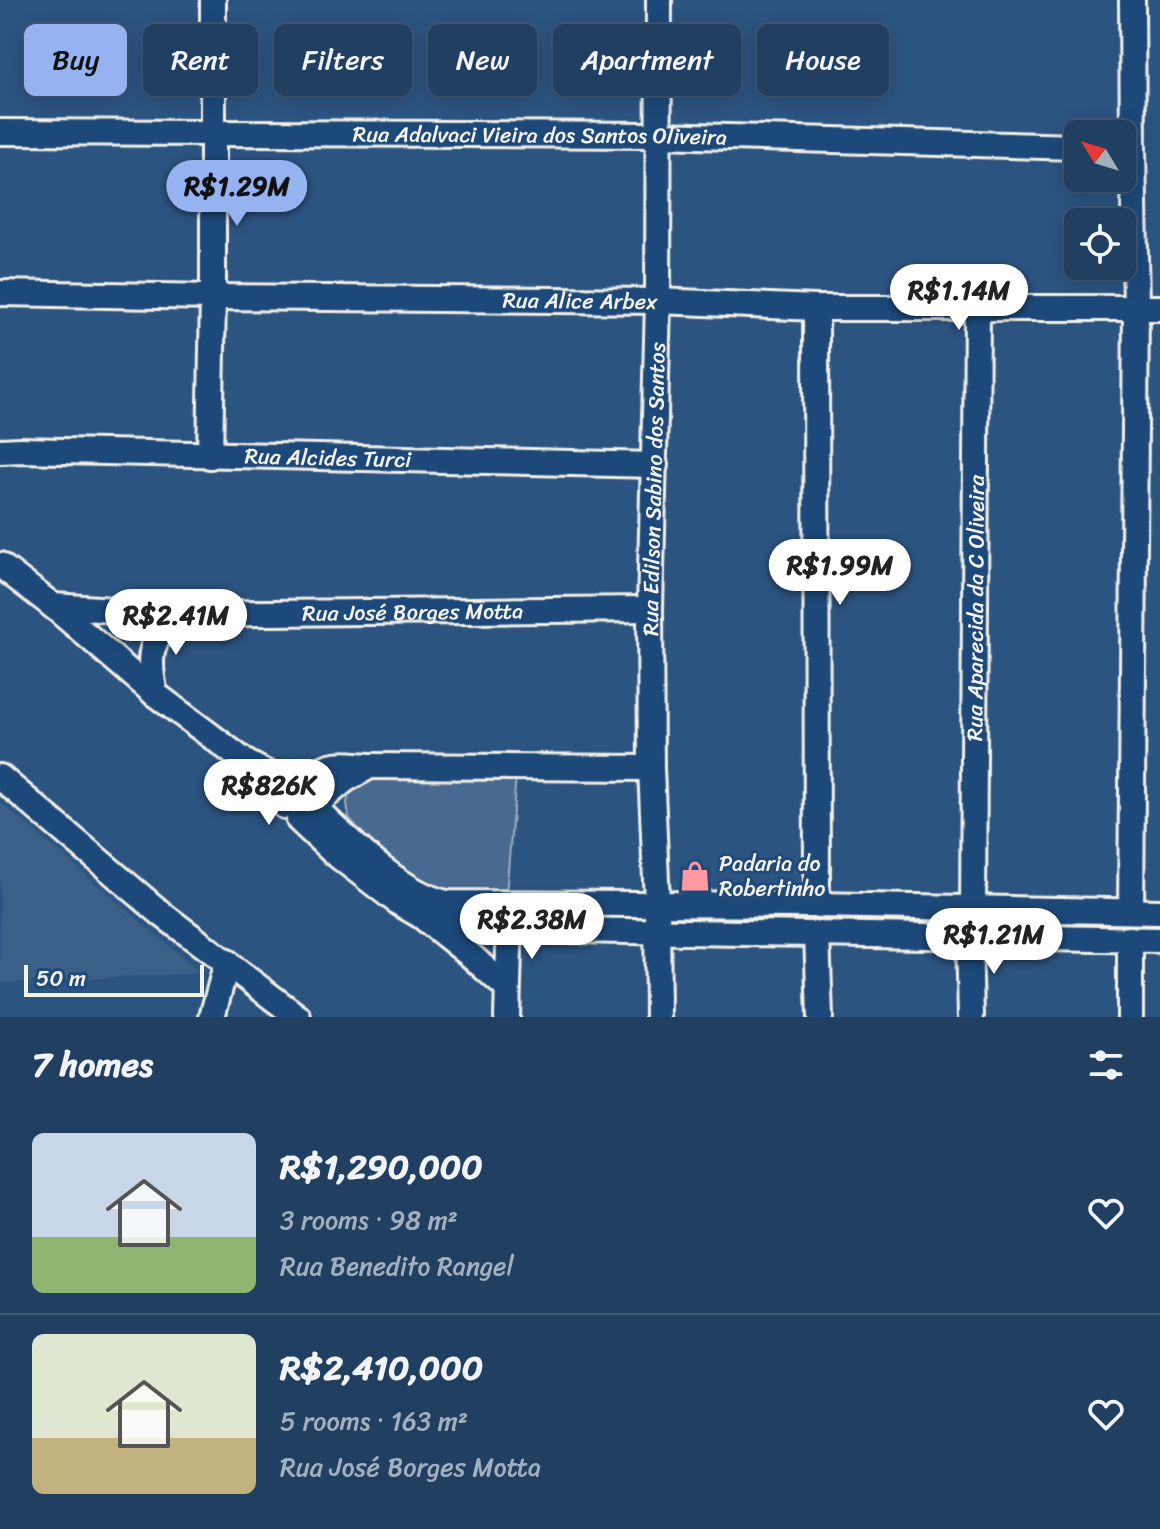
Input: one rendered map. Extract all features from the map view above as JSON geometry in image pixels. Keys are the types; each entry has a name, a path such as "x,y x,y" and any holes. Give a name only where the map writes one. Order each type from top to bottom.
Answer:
{"street":[{"path":"210,456 213,0"},
{"name":"Rua Edilson Sabino dos Santos","path":"658,1017 650,609 658,301 659,0"},
{"path":"1128,120 1132,0"},
{"name":"Rua Adalvaci Vieira dos Santos Oliveira","path":"0,132 659,135 1064,147"},
{"path":"1131,911 1148,308 1133,192"},
{"name":"Rua Alice Arbex","path":"0,293 658,301 816,308 1148,308"},
{"path":"816,308 817,905"},
{"name":"Rua Aparecida da C Oliveira","path":"973,908 977,308"},
{"path":"0,471 10,451"},
{"name":"Rua Alcides Turci","path":"10,451 655,465"},
{"path":"0,565 155,694 302,802 399,903 423,917 507,988"},
{"name":"Rua José Borges Motta","path":"53,606 176,614 650,609"},
{"path":"155,694 150,668 153,645 162,628 176,614"},
{"path":"302,802 370,766 651,768"},
{"path":"0,777 163,915 298,1017"},
{"path":"342,847 411,890 447,903 817,905 1160,912"},
{"path":"507,1017 510,904"},
{"path":"423,917 510,929 1160,940"},
{"path":"817,934 820,1017"},
{"path":"969,937 971,1017"},
{"path":"1130,939 1130,1017"},
{"path":"212,1017 227,962"}],"shaded area":[{"path":"375,771 516,775 506,895 436,897 366,837 349,818 347,803 350,788"},
{"path":"0,802 201,973 0,983"}],"place":[{"name":"Padaria do Robertinho","path":"695,876"}]}
